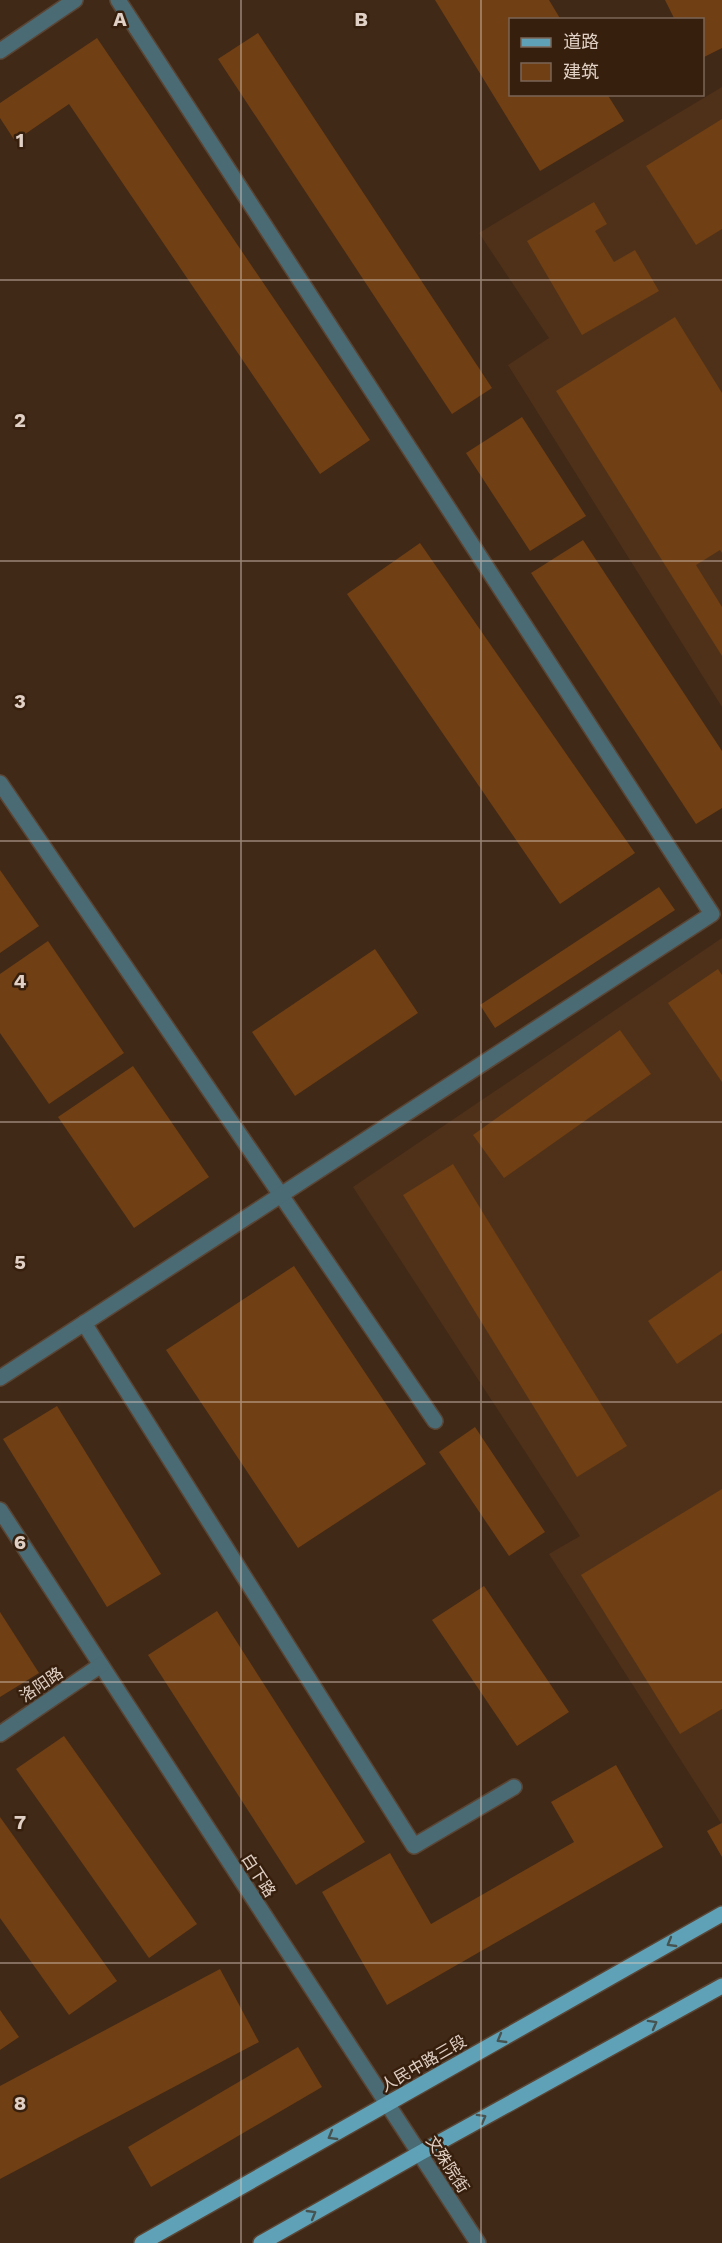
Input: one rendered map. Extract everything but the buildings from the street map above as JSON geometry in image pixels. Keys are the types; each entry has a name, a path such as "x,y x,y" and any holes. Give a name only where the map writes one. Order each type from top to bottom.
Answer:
{"main road":[{"name":"人民中路三段","path":"142,2243 722,1914"},
{"path":"261,2243 722,1986"}],"street":[{"path":"0,51 75,0"},
{"path":"0,1378 712,914 118,0"},
{"path":"0,783 435,1421"},
{"path":"84,1323 414,1846 514,1787"},
{"name":"白下路","path":"0,1510 388,2104"},
{"name":"洛阳路","path":"0,1734 101,1665"},
{"name":"文殊院街","path":"388,2104 478,2243"}],"shaded area":[{"path":"722,87 722,707 508,365 549,338 479,233"},
{"path":"722,938 722,1857 707,1831 721,1823 549,1554 580,1536 353,1187"}]}
